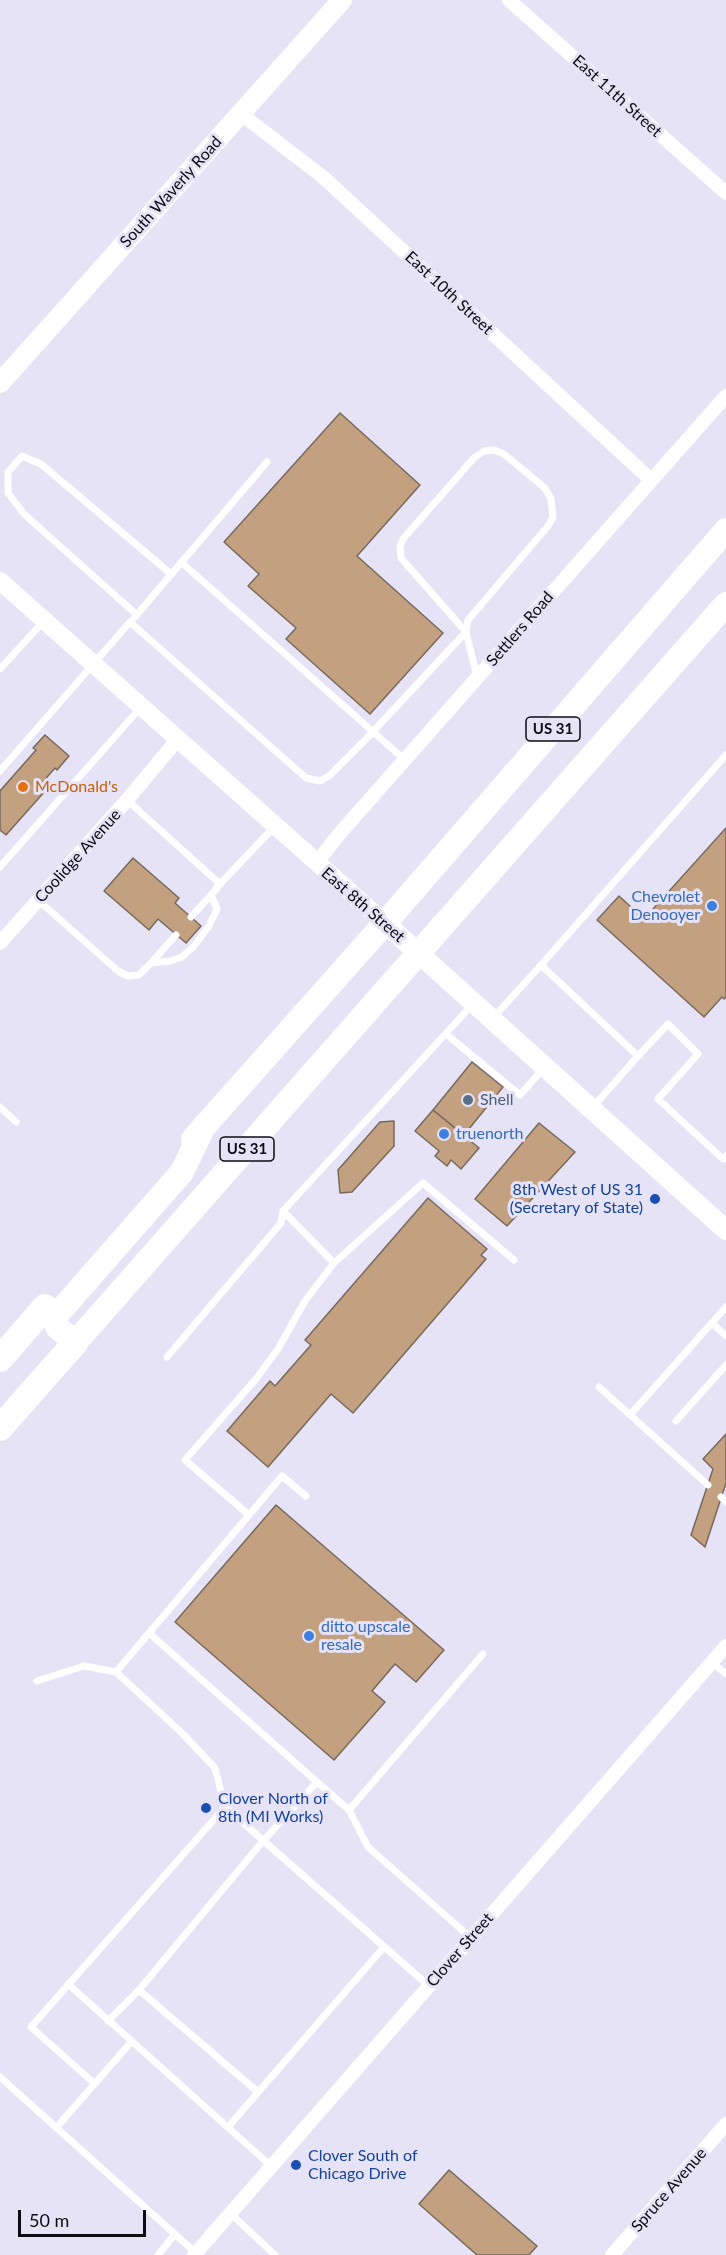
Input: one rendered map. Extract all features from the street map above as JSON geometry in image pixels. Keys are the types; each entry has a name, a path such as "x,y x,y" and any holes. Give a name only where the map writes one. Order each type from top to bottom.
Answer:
{"highway":[{"name":"US 31","path":"0,1359 725,535"},
{"name":"US 31","path":"0,1428 726,604"},
{"path":"75,1343 57,1327 55,1317 182,1172 204,1126"}],"main road":[{"name":"South Waverly Road","path":"0,383 342,0"},
{"name":"East 8th Street","path":"385,923 726,1230"}],"street":[{"name":"East 11th Street","path":"509,0 726,193"},
{"name":"East 10th Street","path":"241,114 323,177 651,480"},
{"name":"Settlers Road","path":"316,863 726,396"},
{"name":"East 8th Street","path":"0,581 385,923"},
{"name":"Coolidge Avenue","path":"0,943 177,740"},
{"name":"Clover Street","path":"195,2254 726,1646"},
{"name":"Spruce Avenue","path":"612,2255 726,2124"}],"lane":[{"path":"466,632 401,558 400,547 403,539 474,458 484,451 495,450 504,454 545,488 551,499 553,517 549,526 468,620 466,632 477,677"},
{"path":"137,615 24,514 8,493 8,472 22,456 41,464 171,574"},
{"path":"0,771 94,665 267,462"},
{"path":"181,562 405,760"},
{"path":"0,669 45,621"},
{"path":"130,622 306,778 320,781 329,776 373,732 466,632"},
{"path":"0,867 141,707"},
{"path":"492,1019 726,755"},
{"path":"127,800 220,884"},
{"path":"191,917 275,826"},
{"path":"151,963 182,957 194,946 209,926 217,909 211,895"},
{"path":"38,900 117,971 128,976 139,975 176,935"},
{"path":"540,965 638,1056"},
{"path":"167,1357 281,1223 283,1211 474,1003"},
{"path":"591,1109 668,1024 698,1054 658,1099 723,1159 726,1156"},
{"path":"446,1034 520,1095 545,1066"},
{"path":"0,1107 16,1122"},
{"path":"249,1515 185,1460 256,1379 278,1349 305,1301 334,1263 423,1183 514,1260"},
{"path":"283,1211 334,1263"},
{"path":"630,1415 726,1307"},
{"path":"712,1323 726,1336"},
{"path":"676,1421 726,1365"},
{"path":"599,1387 708,1485"},
{"path":"116,1672 282,1476 306,1496"},
{"path":"149,1633 350,1810 368,1846 471,1938"},
{"path":"350,1810 483,1653"},
{"path":"712,1662 726,1674"},
{"path":"37,1681 84,1666 116,1672 183,1734 215,1768 225,1807 429,1986"},
{"path":"108,2021 139,1990 263,1841 317,1782"},
{"path":"95,2084 31,2027 225,1807"},
{"path":"228,2127 384,1947"},
{"path":"68,1984 271,2166"},
{"path":"139,1990 258,2092"},
{"path":"56,2128 132,2041"},
{"path":"0,2077 195,2254"},
{"path":"230,2213 275,2255"},
{"path":"158,2255 175,2234"}],"building":[{"path":"340,413 420,485 357,556 443,633 370,714 286,639 296,628 248,586 259,574 224,542"},
{"name":"McDonald's","path":"45,735 69,756 40,785 46,790 6,835 0,830 0,791 36,750 33,748"},
{"path":"726,828 726,997 724,999 722,997 704,1017 597,920 619,896 644,919"},
{"path":"133,858 179,898 175,903 201,926 186,943 158,919 149,930 104,891"},
{"path":"472,1062 503,1087 464,1135 433,1110"},
{"path":"433,1110 479,1148 461,1169 451,1160 447,1166 435,1156 439,1151 415,1131"},
{"path":"394,1121 394,1146 352,1192 340,1193 338,1170 380,1122"},
{"path":"539,1123 575,1152 507,1226 475,1199"},
{"path":"428,1198 487,1249 481,1255 486,1259 353,1413 331,1394 268,1467 227,1431 270,1381 275,1386 311,1345 305,1340"},
{"path":"726,1434 726,1483 705,1547 691,1535 713,1469 703,1459"},
{"name":"ditto upscale resale","path":"276,1505 444,1650 416,1682 395,1664 372,1691 385,1702 334,1760 175,1622"},
{"path":"449,2170 537,2246 529,2255 477,2255 419,2204"}],"place":[{"name":"McDonald's","path":"23,787"},
{"name":"Chevrolet Denooyer","path":"712,906"},
{"name":"Shell","path":"468,1100"},
{"name":"truenorth","path":"444,1134"},
{"name":"8th West of US 31 (Secretary of State)","path":"655,1199"},
{"name":"ditto upscale resale","path":"309,1636"},
{"name":"Clover North of 8th (MI Works)","path":"206,1808"},
{"name":"Clover South of Chicago Drive","path":"296,2165"}]}
